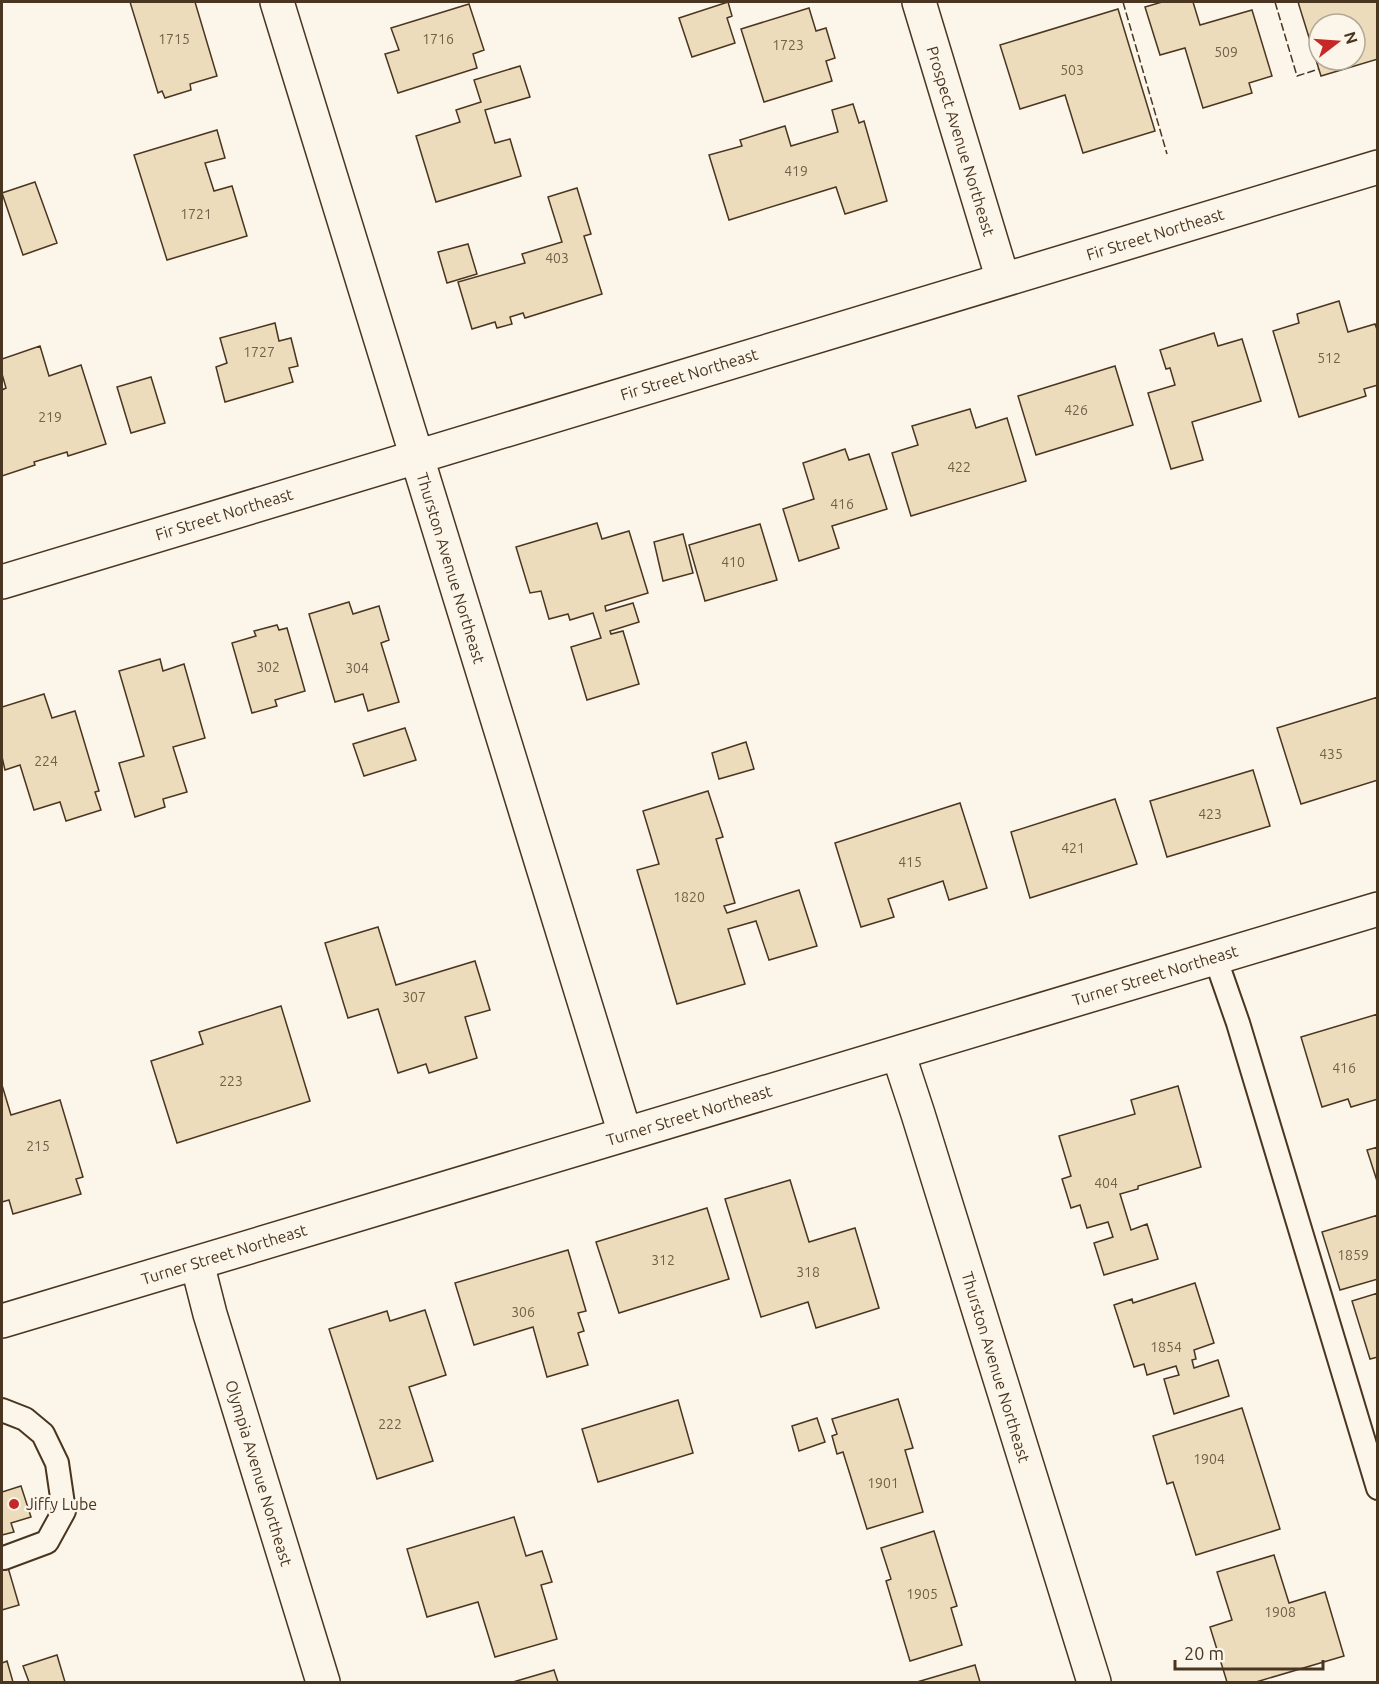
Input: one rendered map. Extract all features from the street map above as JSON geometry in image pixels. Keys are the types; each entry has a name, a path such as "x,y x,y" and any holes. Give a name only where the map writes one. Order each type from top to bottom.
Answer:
{"street":[{"name":"Thurston Avenue Northeast","path":"277,2 625,1134"},
{"name":"Prospect Avenue Northeast","path":"919,2 1003,280"},
{"name":"Fir Street Northeast","path":"2,582 1377,167"},
{"name":"Turner Street Northeast","path":"2,1321 1377,909"},
{"name":"Thurston Avenue Northeast","path":"898,1053 1094,1683"},
{"name":"Olympia Avenue Northeast","path":"197,1263 210,1314 323,1683"}],"lane":[{"path":"1215,957 1238,1023 1377,1488"},
{"path":"2,1410 25,1419 44,1434 57,1463 64,1511 47,1542 4,1558"}],"building":[{"path":"130,2 195,2 217,76 190,84 191,90 165,98 162,91 158,93"},
{"path":"728,2 732,16 727,18 735,43 692,57 679,18"},
{"path":"1162,2 1193,2 1200,25 1252,10 1272,76 1249,83 1252,93 1203,108 1185,48 1160,55 1145,7"},
{"path":"1298,2 1378,2 1378,59 1367,62 1367,12 1307,12 1307,31"},
{"path":"469,4 484,50 473,54 477,68 398,93 385,54 399,50 391,28"},
{"path":"809,8 816,31 826,28 835,58 826,61 832,81 764,102 741,29"},
{"path":"1118,9 1155,131 1083,153 1065,95 1020,109 1000,45"},
{"path":"520,66 530,97 485,110 495,143 510,139 521,176 436,202 416,136 460,122 456,110 481,102 474,80"},
{"path":"1320,72 1334,72 1321,76"},
{"path":"853,104 859,123 864,121 887,201 845,214 836,187 729,220 709,155 742,146 740,140 785,126 791,146 838,132 832,110"},
{"path":"217,130 225,158 205,163 214,191 232,186 247,236 167,260 134,155"},
{"path":"35,182 57,243 23,255 2,193"},
{"path":"577,188 591,234 584,236 602,294 525,318 523,313 510,317 512,324 497,328 495,322 472,329 458,282 525,263 522,254 562,242 548,197"},
{"path":"468,244 477,274 447,283 438,252"},
{"path":"1339,301 1348,332 1375,324 1378,332 1378,385 1364,389 1366,396 1299,417 1273,331 1299,323 1297,314"},
{"path":"275,323 279,341 291,338 298,366 289,368 293,382 225,402 216,367 227,363 220,338"},
{"path":"1214,333 1218,346 1242,339 1261,401 1192,422 1203,460 1171,469 1148,393 1175,385 1170,368 1166,369 1160,350"},
{"path":"40,346 49,376 81,365 106,444 68,456 67,452 34,462 35,465 2,476 2,390 6,388 2,374 2,359"},
{"path":"1115,366 1133,425 1036,455 1018,396"},
{"path":"151,377 165,423 131,433 117,387"},
{"path":"970,409 976,428 1007,418 1026,481 911,516 892,453 918,445 912,426"},
{"path":"845,449 849,460 869,454 887,509 832,526 839,548 799,561 783,509 814,499 803,463"},
{"path":"597,523 602,539 629,531 648,593 605,606 606,611 633,603 639,622 610,631 611,634 623,631 639,684 587,700 571,647 601,638 593,613 570,620 568,614 549,619 541,591 530,593 516,547"},
{"path":"760,524 777,580 705,601 689,545"},
{"path":"683,534 693,573 663,581 654,542"},
{"path":"349,602 353,614 379,606 389,640 381,643 399,702 368,711 363,694 335,702 309,614"},
{"path":"277,625 279,630 287,628 305,691 275,700 277,706 252,713 232,643 256,636 254,631"},
{"path":"160,659 163,671 184,664 205,738 173,747 187,792 163,799 165,807 135,817 119,763 144,756 119,671"},
{"path":"44,694 52,718 75,711 99,791 95,792 101,810 66,821 60,802 34,810 20,765 5,770 2,757 2,707"},
{"path":"1378,697 1378,780 1301,804 1277,728"},
{"path":"405,728 416,760 364,776 353,744"},
{"path":"746,742 754,769 719,779 712,753"},
{"path":"1253,770 1270,826 1167,857 1150,801"},
{"path":"708,791 723,837 716,839 735,903 724,906 727,913 799,890 817,946 769,960 756,921 728,929 745,984 677,1004 637,870 659,864 643,811"},
{"path":"1115,799 1137,864 1030,898 1011,832"},
{"path":"960,803 987,888 949,900 943,881 888,899 894,917 861,927 835,843"},
{"path":"378,927 396,985 475,961 490,1010 465,1017 477,1058 429,1073 426,1064 398,1073 378,1009 348,1018 325,943"},
{"path":"281,1006 310,1101 177,1143 151,1061 203,1044 199,1032"},
{"path":"1378,1014 1378,1099 1351,1107 1348,1099 1322,1107 1301,1037"},
{"path":"2,1085 11,1115 60,1100 83,1177 76,1179 81,1194 13,1214 9,1200 2,1202"},
{"path":"1178,1086 1201,1167 1138,1186 1138,1189 1120,1194 1131,1230 1147,1224 1158,1259 1104,1275 1094,1243 1113,1237 1108,1222 1087,1228 1080,1205 1071,1208 1062,1179 1071,1176 1059,1136 1135,1114 1131,1100"},
{"path":"1378,1147 1378,1184 1367,1150"},
{"path":"790,1180 809,1242 855,1228 879,1308 816,1328 808,1302 761,1317 725,1199"},
{"path":"707,1208 729,1279 619,1313 596,1242"},
{"path":"1378,1215 1378,1279 1340,1290 1322,1232"},
{"path":"568,1250 586,1311 578,1313 584,1331 578,1333 588,1365 547,1377 533,1327 474,1345 455,1283"},
{"path":"1195,1283 1214,1343 1194,1350 1196,1359 1192,1360 1194,1368 1218,1360 1229,1396 1174,1414 1164,1379 1179,1375 1176,1366 1147,1375 1144,1364 1134,1367 1114,1305 1132,1299 1133,1303"},
{"path":"1378,1293 1378,1357 1370,1359 1352,1301"},
{"path":"425,1310 446,1375 409,1387 433,1461 377,1479 329,1329 387,1311 390,1321"},
{"path":"898,1399 913,1448 905,1450 923,1512 867,1529 843,1452 837,1454 832,1436 837,1434 832,1419"},
{"path":"678,1400 693,1453 598,1482 582,1429"},
{"path":"1242,1408 1280,1529 1196,1555 1173,1482 1167,1484 1153,1436"},
{"path":"817,1418 825,1442 799,1451 792,1426"},
{"name":"Jiffy Lube","path":"21,1486 31,1517 11,1523 14,1532 2,1535 2,1492"},
{"path":"514,1517 526,1556 542,1551 552,1582 541,1585 557,1639 495,1657 478,1602 427,1617 407,1549"},
{"path":"934,1531 957,1606 951,1608 962,1645 910,1661 886,1581 891,1579 881,1548"},
{"name":"Jiffy Lube","path":"2,1547 19,1605 2,1610"},
{"path":"1274,1555 1289,1603 1325,1592 1344,1656 1256,1682 1227,1682 1210,1627 1232,1620 1217,1572"},
{"path":"57,1655 65,1682 29,1682 23,1666"},
{"path":"7,1661 13,1682 2,1682 2,1663"},
{"path":"975,1665 980,1682 917,1682"},
{"path":"554,1670 558,1682 513,1682"}],"fence":[{"path":"1123,2 1167,154"},
{"path":"1275,2 1297,76 1310,72"}],"place":[{"name":"Jiffy Lube","path":"14,1504"}]}
